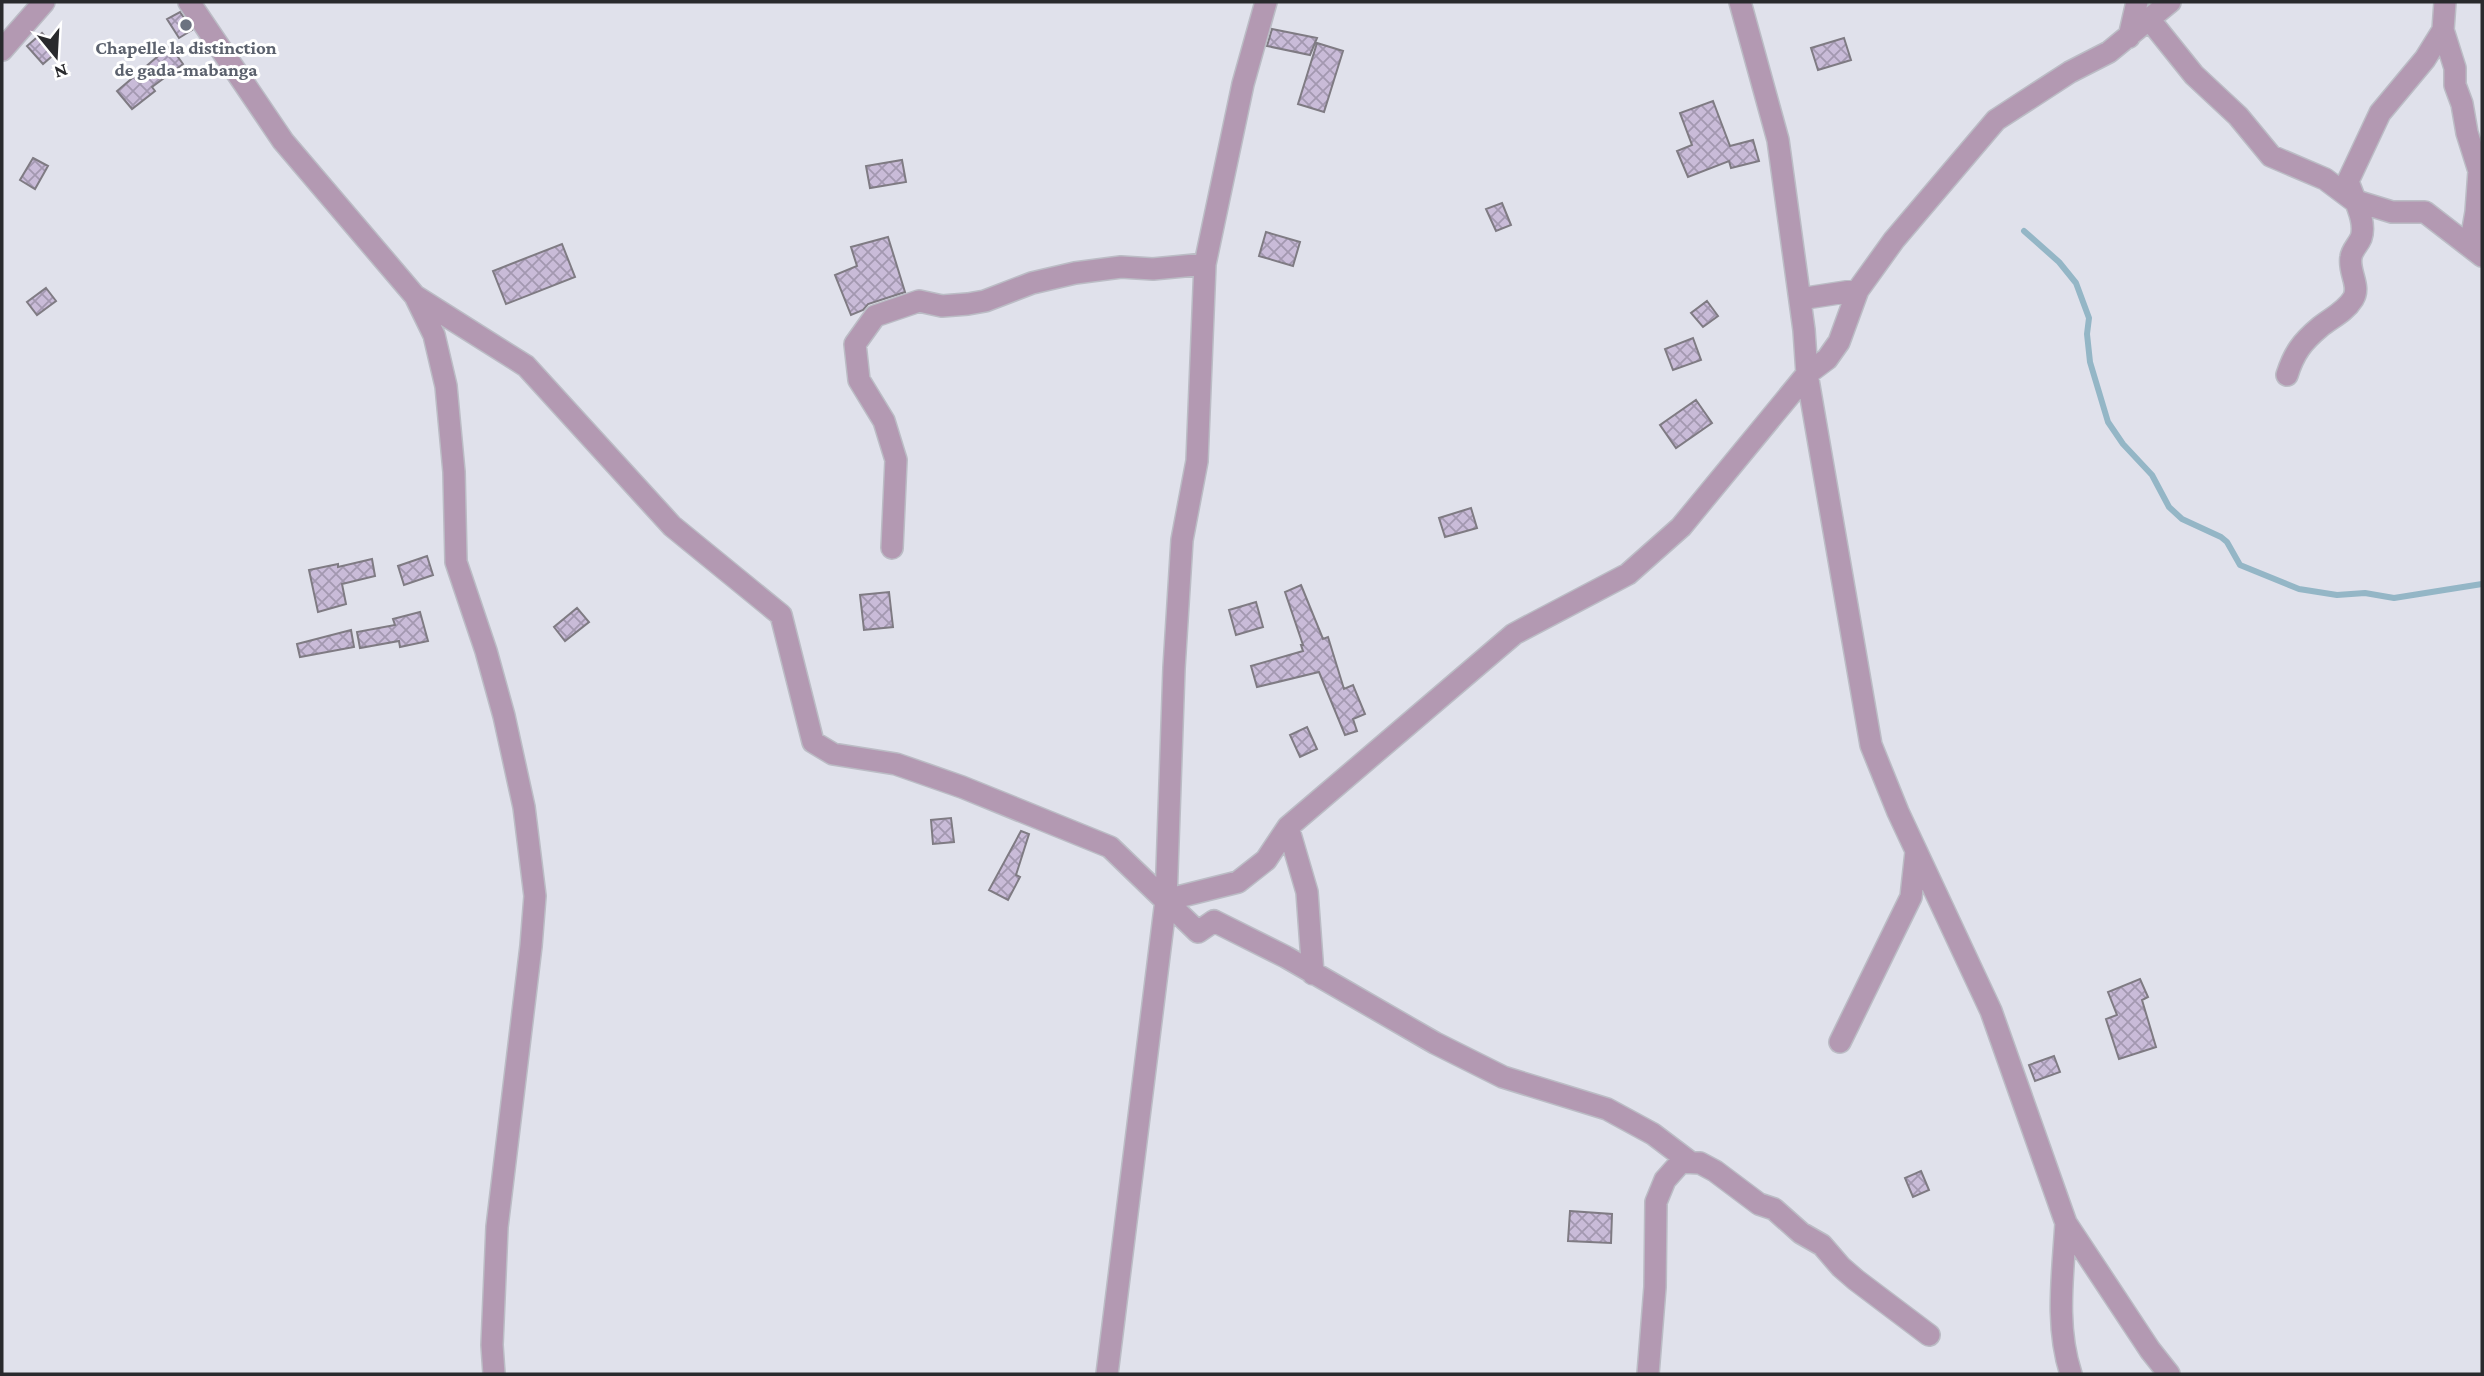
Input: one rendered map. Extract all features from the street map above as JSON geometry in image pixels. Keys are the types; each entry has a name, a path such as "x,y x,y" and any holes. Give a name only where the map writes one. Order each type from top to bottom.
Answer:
{"street":[{"path":"2,50 44,2"},
{"path":"189,2 283,141 415,296 434,335 446,386 454,472 456,562 486,651 504,716 524,807 535,896 498,1227 492,1345 494,1374"},
{"path":"1107,1374 1166,900 1174,656 1182,540 1197,461 1205,264 1243,84 1266,2"},
{"path":"1740,2 1778,140 1800,299 1807,374 1871,745 1916,850 1991,1011 2066,1223 2150,1350 2169,1374"},
{"path":"1166,900 1237,882 1266,860 1288,827 1514,634 1628,575 1681,527 1807,374 1828,359 1839,342 1858,289 1894,240 1997,120 2070,72 2109,52 2129,37 2143,11 2169,2"},
{"path":"2445,2 2443,30 2455,68 2455,85 2479,171 2476,251"},
{"path":"2143,11 2194,75 2238,116 2271,156 2325,179 2353,200 2392,212 2425,212 2476,251"},
{"path":"2287,375 2295,351 2354,298 2357,288 2351,271 2351,256 2362,236 2360,213 2348,181 2380,113 2425,59 2443,30"},
{"path":"892,548 895,460 884,421 859,380 855,344 876,316 919,301 943,306 985,301 1031,283 1076,273 1121,267 1153,269 1205,264"},
{"path":"1800,299 1858,289"},
{"path":"415,296 526,366 672,526 782,615 813,742 833,754 896,764 962,787 1110,847 1198,932 1214,921 1286,957 1435,1043 1503,1077 1608,1109 1653,1134 1690,1162"},
{"path":"1288,827 1307,892 1313,974"},
{"path":"1840,1042 1911,897 1916,850"},
{"path":"1648,1374 1655,1287 1656,1202 1665,1180 1681,1162 1700,1163 1759,1204 1774,1209 1801,1233 1822,1245 1856,1280 1929,1335"},
{"path":"2066,1223 2061,1308 2064,1345 2071,1374"}],"building":[{"path":"180,12 192,30 179,38 167,19"},
{"path":"1272,29 1317,38 1310,55 1267,46"},
{"path":"42,33 58,51 43,64 27,46"},
{"path":"1844,38 1851,60 1818,70 1811,48"},
{"path":"1317,43 1343,51 1324,112 1298,104"},
{"path":"170,46 183,64 152,87 155,91 132,109 117,91"},
{"path":"1713,101 1730,146 1753,140 1759,161 1731,168 1729,161 1688,177 1677,151 1692,145 1680,113"},
{"path":"33,158 48,166 35,189 20,180"},
{"path":"902,160 906,182 870,188 866,166"},
{"path":"1502,203 1511,225 1496,231 1486,209"},
{"path":"1266,232 1300,242 1293,266 1259,256"},
{"path":"888,237 905,292 868,304 863,310 851,315 835,275 857,266 851,247"},
{"path":"562,244 575,277 506,304 493,271"},
{"path":"46,288 56,301 37,315 27,302"},
{"path":"1707,301 1718,316 1703,327 1691,313"},
{"path":"1693,338 1701,360 1673,370 1665,349"},
{"path":"1696,400 1712,423 1676,448 1660,425"},
{"path":"1471,508 1477,528 1445,537 1439,518"},
{"path":"427,556 433,575 404,585 398,566"},
{"path":"372,559 375,576 342,584 346,604 318,612 309,570"},
{"path":"1301,585 1323,639 1328,637 1344,689 1353,685 1365,714 1353,719 1357,731 1345,735 1319,672 1257,687 1251,666 1303,651 1285,592"},
{"path":"889,592 893,627 864,630 860,595"},
{"path":"1256,602 1263,627 1236,635 1229,610"},
{"path":"577,608 589,622 565,641 554,627"},
{"path":"420,612 428,641 400,647 399,641 360,648 357,632 395,625 393,619"},
{"path":"351,630 354,647 300,657 297,644"},
{"path":"1307,727 1317,749 1300,757 1290,735"},
{"path":"951,818 954,842 933,844 931,820"},
{"path":"1021,831 1029,834 1016,875 1020,877 1008,900 989,890"},
{"path":"2140,979 2148,997 2142,1000 2156,1047 2119,1059 2106,1019 2117,1015 2108,992"},
{"path":"2054,1056 2060,1072 2035,1081 2029,1065"},
{"path":"1921,1171 1929,1190 1913,1197 1905,1178"},
{"path":"1570,1211 1612,1214 1611,1243 1568,1241"}],"waterway":[{"path":"2024,231 2059,262 2076,283 2089,318 2087,334 2090,362 2108,422 2123,444 2152,475 2169,507 2182,519 2221,537 2227,542 2240,565 2299,589 2337,595 2365,593 2394,598 2482,584"}],"place":[{"name":"Chapelle la distinction de gada-mabanga","path":"186,25"}]}
